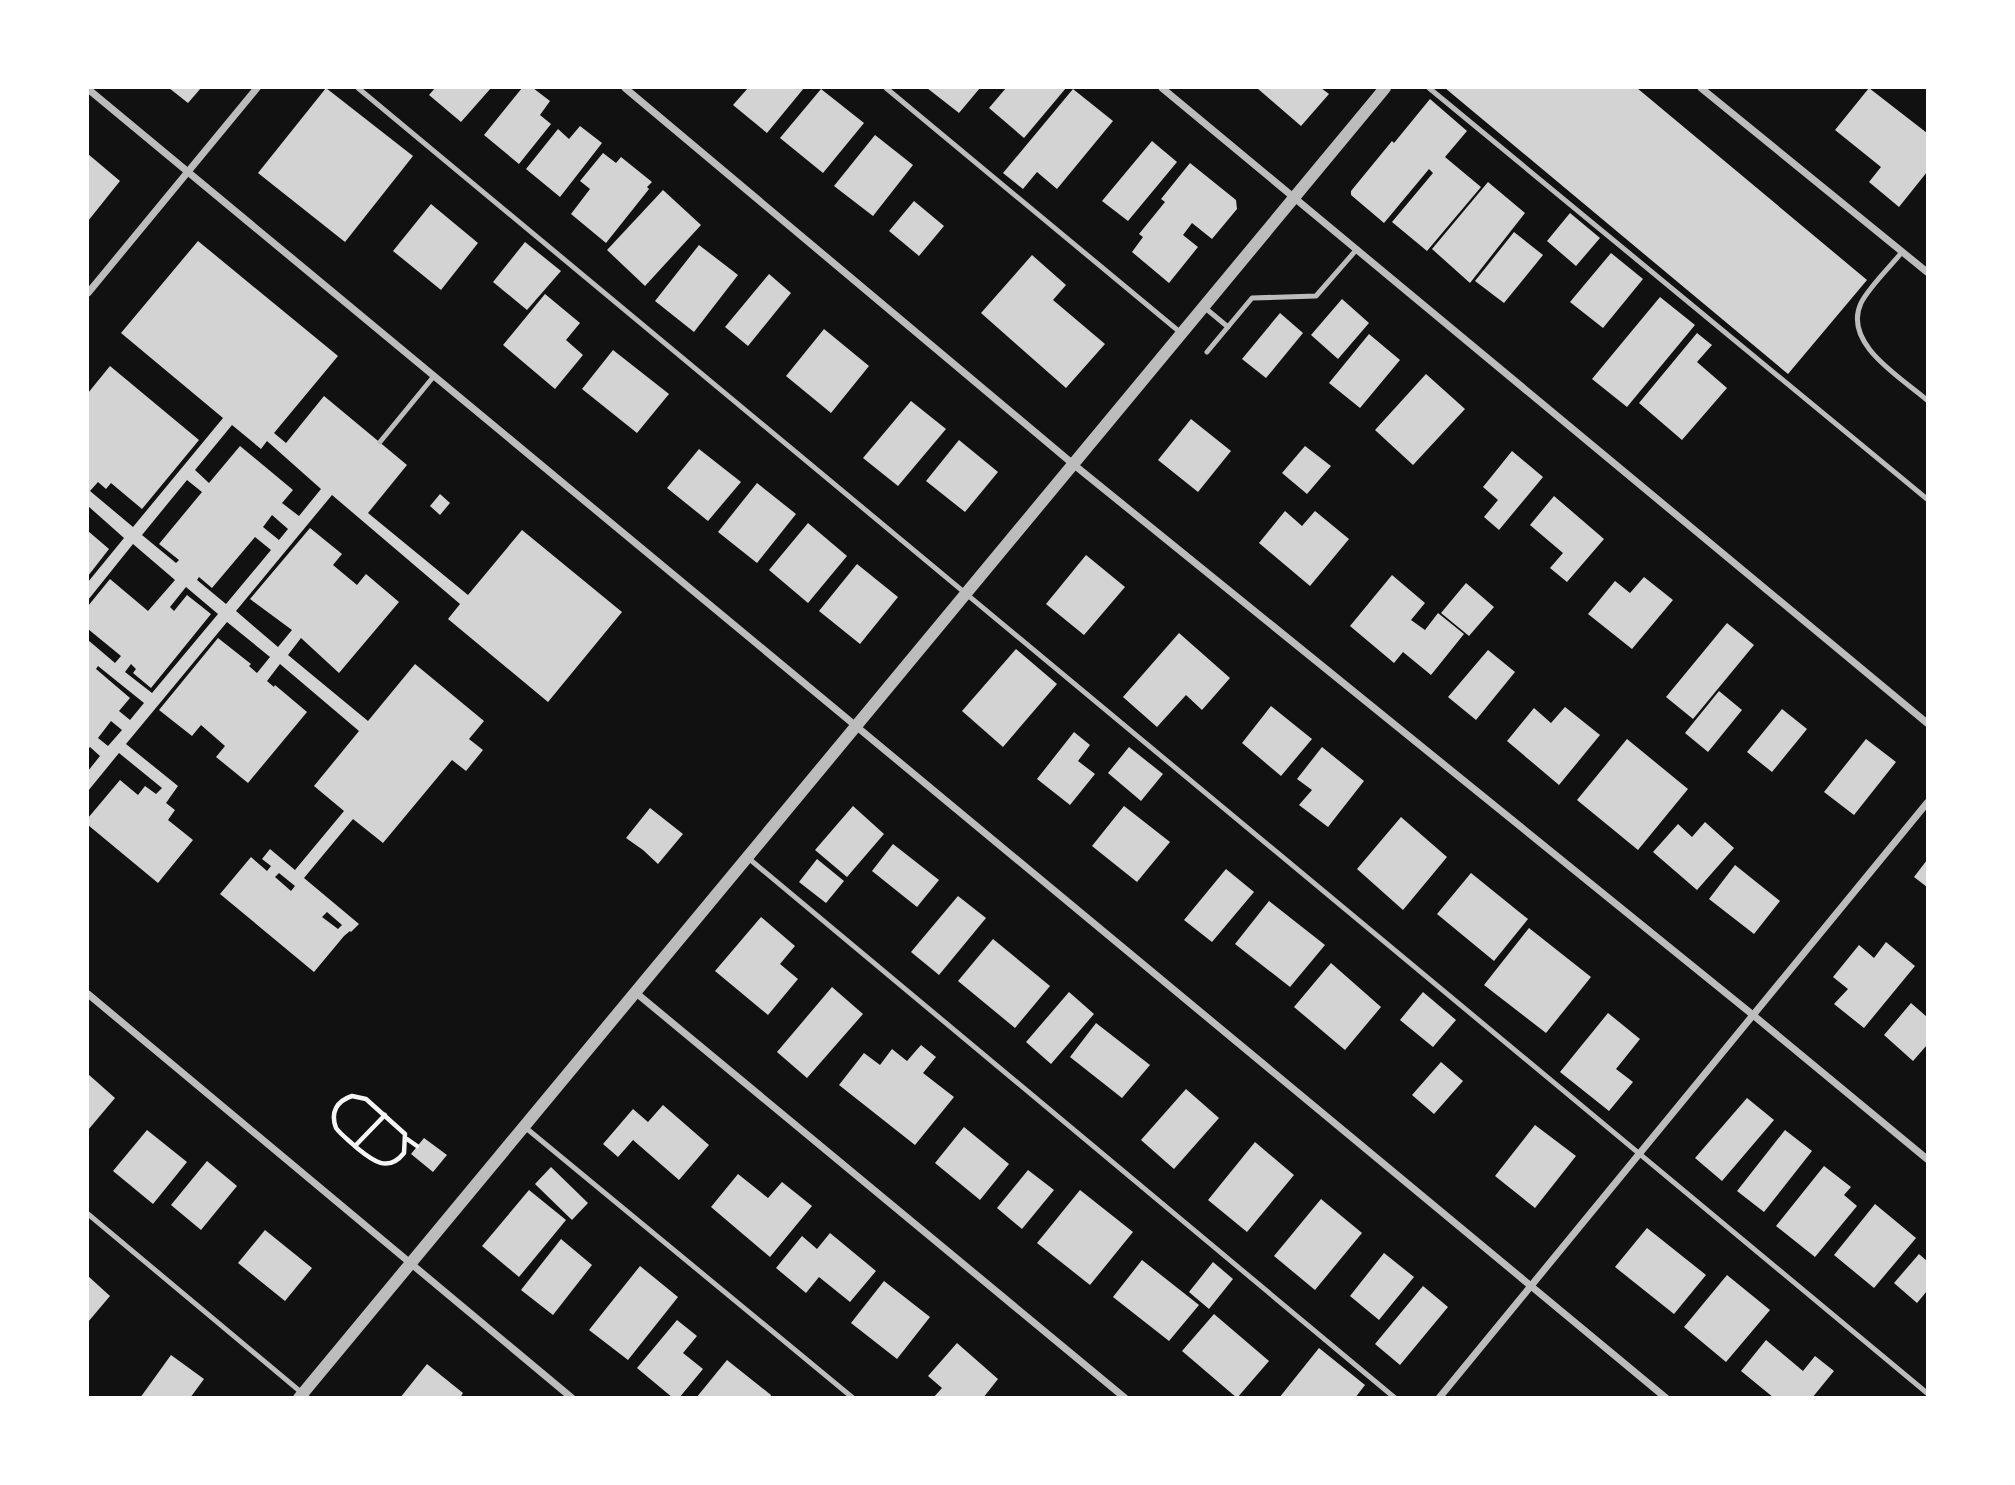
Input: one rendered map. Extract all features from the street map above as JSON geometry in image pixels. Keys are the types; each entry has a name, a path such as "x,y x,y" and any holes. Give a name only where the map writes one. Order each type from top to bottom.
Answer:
{"street":[{"path":"88,293 257,88"},
{"path":"625,88 1073,464 1927,1159"},
{"path":"1162,88 1927,723"},
{"path":"303,1396 523,1126 1385,88"},
{"path":"1700,88 1927,272"},
{"path":"88,89 1666,1398"},
{"path":"1439,1398 1927,803"},
{"path":"635,992 1125,1398"},
{"path":"88,994 572,1398"}],"lane":[{"path":"358,88 1927,1393"},
{"path":"886,88 1181,333"},
{"path":"1429,88 1927,499"},
{"path":"1207,352 1252,298 1316,296 1357,249"},
{"path":"1902,252 1861,302 1858,315 1859,332 1869,352 1927,400"},
{"path":"1203,306 1228,327"},
{"path":"380,442 434,376"},
{"path":"747,857 1395,1398"},
{"path":"523,1126 853,1398"},
{"path":"88,1214 303,1396"}],"path":[{"path":"405,1138 404,1153 395,1162 388,1165 375,1163 341,1133 334,1121 335,1110 341,1100 352,1096 366,1099 399,1127 405,1138 418,1146"},
{"path":"355,1146 385,1115"}],"building":[{"path":"169,88 201,88 188,103"},
{"path":"326,88 413,156 345,242 258,173"},
{"path":"435,88 491,88 461,122 429,95"},
{"path":"522,88 533,88 550,101 540,115 551,124 519,164 484,135"},
{"path":"748,88 804,88 767,133 733,105"},
{"path":"927,88 980,88 959,113"},
{"path":"1006,88 1066,88 1024,138 989,108"},
{"path":"1257,88 1321,88 1329,94 1301,126"},
{"path":"1445,88 1637,88 1867,280 1788,374"},
{"path":"1869,88 1927,133 1927,172 1899,207 1869,182 1881,167 1835,130"},
{"path":"821,89 864,123 823,173 780,138"},
{"path":"1073,89 1113,121 1057,189 1037,172 1023,189 1003,173"},
{"path":"1430,99 1467,131 1445,157 1481,187 1427,251 1392,222 1433,173 1429,169 1384,223 1351,195 1351,191"},
{"path":"580,126 602,143 560,197 526,169 558,129 569,139"},
{"path":"875,135 913,165 873,216 834,186"},
{"path":"1152,141 1177,162 1128,221 1102,201"},
{"path":"603,153 616,163 621,157 652,182 606,243 571,214 590,189 580,181"},
{"path":"88,154 120,181 88,221"},
{"path":"1190,163 1236,200 1237,209 1212,239 1192,223 1183,235 1198,247 1169,283 1132,252 1143,237 1139,234 1165,202 1161,199"},
{"path":"1488,182 1525,213 1470,283 1432,249"},
{"path":"663,190 701,225 645,286 607,250"},
{"path":"914,201 944,226 919,256 889,231"},
{"path":"431,204 478,243 441,290 393,251"},
{"path":"1570,213 1600,238 1576,266 1547,241"},
{"path":"1514,232 1543,255 1504,303 1475,281"},
{"path":"198,241 338,356 274,433 286,443 324,396 407,465 368,513 468,595 522,530 622,612 548,702 448,619 460,604 332,495 236,611 278,647 292,630 250,599 310,528 342,554 333,565 357,585 366,574 399,602 339,673 301,638 288,655 368,721 415,664 484,721 469,739 483,750 466,771 452,760 383,843 353,819 304,878 359,924 344,936 314,972 220,894 251,857 267,871 271,866 262,859 270,849 295,870 344,811 314,786 359,731 280,664 267,681 307,712 248,783 216,757 225,746 201,725 192,736 159,710 218,638 251,664 249,666 257,673 270,657 227,622 126,744 178,786 166,803 175,810 168,820 193,840 158,883 88,825 88,818 120,780 138,795 145,786 156,794 162,788 119,753 88,791 88,771 100,756 90,747 88,749 88,640 115,663 121,656 88,629 88,606 110,579 148,611 175,580 133,544 88,600 88,582 124,538 88,506 88,393 110,366 199,440 142,509 111,483 106,489 98,482 90,491 133,527 223,418 121,333","holes":["232,425 261,449 267,441 321,489 299,516 282,503 293,490 240,446 209,483 195,470","187,480 202,492 159,544 179,560 176,563 142,535","272,515 288,529 279,540 263,527","255,537 271,550 226,604 197,580 199,577 212,588","186,587 218,614 152,693 125,672 131,664 136,669 133,673 151,688 211,614 187,595 174,611 170,607","98,666 144,703 130,720 119,711 130,698 96,669","111,721 122,730 108,746 98,738","279,873 295,886 291,891 275,877","327,912 342,925 338,929 322,917"]},
{"path":"525,242 561,271 527,310 493,282"},
{"path":"699,245 738,275 694,332 655,301"},
{"path":"1611,253 1643,279 1603,328 1570,302"},
{"path":"1032,255 1066,285 1053,300 1105,344 1066,388 981,313"},
{"path":"769,274 791,293 748,346 725,327"},
{"path":"545,294 580,323 566,340 583,355 555,389 503,345"},
{"path":"1660,297 1695,325 1627,407 1592,379"},
{"path":"1342,299 1369,323 1338,359 1311,335"},
{"path":"1280,313 1303,333 1266,378 1242,359"},
{"path":"824,329 869,366 831,413 786,376"},
{"path":"1697,333 1712,345 1697,362 1727,388 1682,440 1639,403"},
{"path":"1369,334 1400,360 1360,408 1329,383"},
{"path":"613,350 669,394 637,433 582,389"},
{"path":"1426,374 1465,409 1413,465 1375,430"},
{"path":"911,401 946,429 898,486 863,458"},
{"path":"1191,419 1231,451 1198,492 1158,460"},
{"path":"959,440 998,472 965,512 926,481"},
{"path":"1305,446 1331,466 1307,494 1282,473"},
{"path":"699,449 741,482 708,521 667,488"},
{"path":"1512,451 1543,477 1499,530 1484,517 1498,500 1483,487"},
{"path":"757,483 796,514 757,563 718,532"},
{"path":"440,494 450,503 440,515 430,506"},
{"path":"1554,496 1604,539 1567,582 1550,568 1563,553 1530,525"},
{"path":"1285,511 1302,526 1315,511 1349,539 1310,586 1259,543"},
{"path":"808,523 847,556 808,603 769,570"},
{"path":"88,531 109,549 88,576"},
{"path":"1086,555 1125,587 1084,635 1046,604"},
{"path":"857,564 898,597 860,644 819,611"},
{"path":"1392,575 1425,603 1411,620 1425,630 1438,613 1464,634 1431,675 1403,652 1394,663 1350,626"},
{"path":"1644,577 1673,600 1632,649 1588,614 1615,581 1630,593"},
{"path":"1466,583 1494,607 1469,636 1441,613"},
{"path":"1727,623 1754,645 1693,719 1666,697"},
{"path":"1179,633 1230,678 1202,710 1186,695 1157,727 1123,697"},
{"path":"1016,649 1057,684 1003,747 962,711"},
{"path":"1488,650 1515,672 1476,720 1448,697"},
{"path":"1719,691 1742,710 1708,752 1685,733"},
{"path":"1271,706 1312,739 1281,776 1242,743"},
{"path":"1565,707 1600,735 1559,785 1507,741 1534,708 1551,723"},
{"path":"1782,709 1807,729 1772,772 1747,752"},
{"path":"1074,732 1090,745 1078,761 1095,774 1070,805 1037,779"},
{"path":"1627,739 1688,789 1638,850 1577,800"},
{"path":"1866,739 1896,762 1854,815 1824,792"},
{"path":"1129,747 1163,774 1141,801 1108,773"},
{"path":"1322,747 1364,781 1328,827 1299,805 1312,790 1297,779"},
{"path":"853,806 884,834 847,877 815,850"},
{"path":"1124,806 1170,842 1137,882 1092,846"},
{"path":"650,808 683,834 658,864 626,838"},
{"path":"1401,817 1447,857 1403,910 1357,869"},
{"path":"1705,822 1734,848 1697,890 1653,852 1678,824 1692,837"},
{"path":"893,844 939,880 917,907 872,871"},
{"path":"817,859 844,881 826,903 799,882"},
{"path":"1927,860 1927,887 1914,877"},
{"path":"1735,865 1780,901 1754,934 1709,899"},
{"path":"1226,869 1254,892 1212,942 1184,920"},
{"path":"1471,873 1528,919 1494,961 1437,914"},
{"path":"958,896 986,918 939,975 911,952"},
{"path":"1269,901 1325,945 1290,987 1235,944"},
{"path":"761,917 795,946 780,964 798,979 768,1015 715,971"},
{"path":"1529,928 1591,977 1546,1033 1484,985"},
{"path":"993,939 1050,986 1015,1028 958,981"},
{"path":"1886,942 1915,966 1864,1028 1834,1004 1848,989 1833,977 1859,945 1874,958"},
{"path":"1331,963 1381,1007 1345,1050 1294,1007"},
{"path":"832,987 863,1014 807,1078 777,1052"},
{"path":"1069,992 1094,1014 1051,1064 1026,1042"},
{"path":"1423,992 1456,1020 1433,1047 1400,1020"},
{"path":"1911,1003 1927,1017 1927,1045 1913,1061 1884,1035"},
{"path":"1608,1013 1640,1039 1616,1069 1633,1082 1609,1111 1560,1072"},
{"path":"1096,1023 1150,1065 1122,1098 1070,1057"},
{"path":"921,1045 936,1057 923,1073 954,1097 915,1145 839,1085 864,1053 880,1065 892,1049 907,1061"},
{"path":"1441,1062 1463,1081 1434,1114 1412,1095"},
{"path":"88,1074 115,1098 88,1130"},
{"path":"1186,1089 1219,1118 1174,1169 1141,1140"},
{"path":"1747,1098 1774,1120 1722,1181 1695,1158"},
{"path":"663,1105 709,1145 679,1180 633,1140 618,1157 603,1144 633,1109 648,1122"},
{"path":"1535,1125 1576,1156 1535,1208 1495,1176"},
{"path":"964,1127 1009,1164 980,1200 935,1163"},
{"path":"147,1130 187,1162 153,1204 113,1171"},
{"path":"1785,1130 1812,1151 1764,1212 1737,1191"},
{"path":"424,1138 447,1155 433,1172 411,1154"},
{"path":"1255,1142 1294,1175 1247,1232 1208,1200"},
{"path":"207,1161 237,1186 201,1230 171,1205"},
{"path":"1824,1166 1851,1187 1844,1195 1857,1206 1815,1257 1776,1226"},
{"path":"551,1167 588,1203 572,1220 535,1184"},
{"path":"1028,1170 1054,1190 1022,1229 997,1208"},
{"path":"738,1174 768,1198 782,1182 812,1206 770,1257 711,1207"},
{"path":"529,1190 566,1220 519,1277 482,1246"},
{"path":"1080,1190 1133,1232 1090,1285 1037,1243"},
{"path":"1321,1199 1362,1233 1315,1290 1274,1256"},
{"path":"1875,1204 1916,1238 1874,1288 1834,1255"},
{"path":"1647,1228 1706,1275 1674,1314 1615,1267"},
{"path":"265,1230 312,1268 285,1301 238,1263"},
{"path":"830,1233 876,1271 850,1302 819,1277 806,1293 776,1268 802,1236 817,1249"},
{"path":"561,1239 592,1265 553,1315 521,1290"},
{"path":"1384,1253 1414,1277 1379,1320 1350,1296"},
{"path":"1919,1254 1927,1261 1927,1291 1917,1303 1894,1283"},
{"path":"1142,1260 1199,1305 1169,1341 1113,1297"},
{"path":"1213,1262 1233,1279 1209,1309 1189,1292"},
{"path":"640,1266 678,1297 628,1360 589,1330"},
{"path":"1727,1275 1770,1310 1726,1362 1684,1327"},
{"path":"88,1276 110,1296 88,1322"},
{"path":"884,1281 930,1317 897,1359 851,1323"},
{"path":"1423,1286 1448,1307 1400,1365 1375,1344"},
{"path":"1214,1314 1269,1361 1237,1398 1182,1351"},
{"path":"677,1320 697,1336 683,1353 703,1369 679,1398 673,1398 637,1368"},
{"path":"1766,1340 1803,1371 1815,1356 1834,1371 1812,1398 1774,1398 1741,1371"},
{"path":"957,1343 998,1379 983,1398 933,1398 942,1388 928,1376"},
{"path":"1319,1348 1365,1385 1355,1398 1279,1398"},
{"path":"171,1355 204,1379 190,1398 140,1398"},
{"path":"727,1360 771,1395 770,1398 696,1398"},
{"path":"427,1364 463,1393 460,1398 400,1398"}]}
